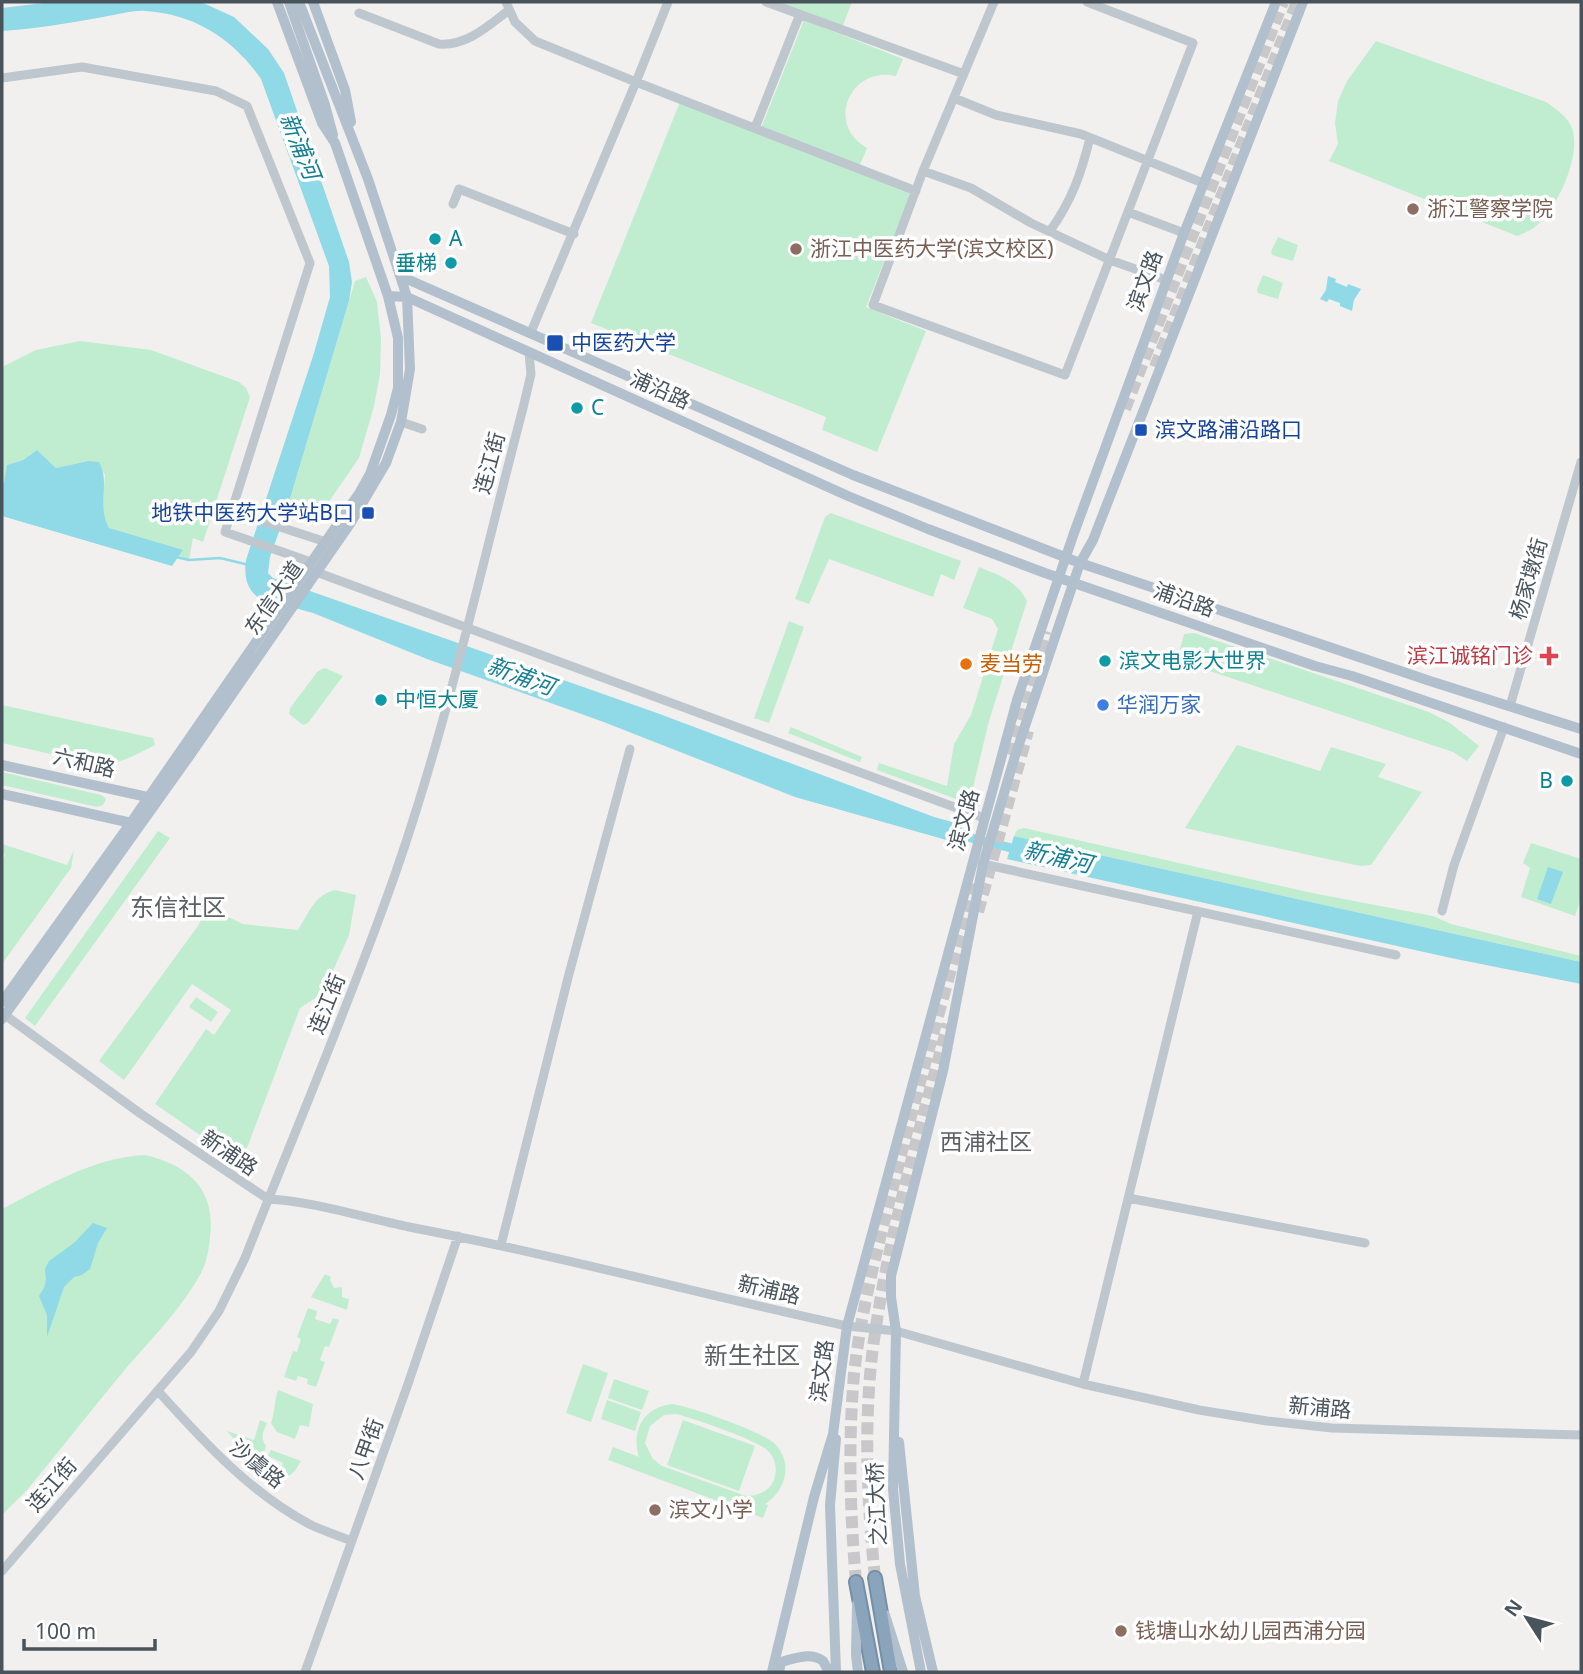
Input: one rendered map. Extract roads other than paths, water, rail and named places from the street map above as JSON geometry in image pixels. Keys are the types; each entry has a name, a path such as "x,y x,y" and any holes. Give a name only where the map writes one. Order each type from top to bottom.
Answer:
{"highway":[{"path":"875,1578 891,1672"},
{"path":"856,1588 873,1672"}],"main road":[{"name":"东信大道","path":"277,2 322,123 335,143"},
{"name":"东信大道","path":"289,2 326,105 335,143 388,296 398,338 399,358 398,388 370,474 326,542 314,567"},
{"name":"东信大道","path":"2,1002 135,824 290,609 314,567 369,495 386,463 401,422 410,369 407,297 356,149 299,2"},
{"name":"东信大道","path":"313,2 345,90 356,149"},
{"name":"滨文路","path":"896,1331 891,1276 943,1071 987,805 1021,688 1066,557 1166,280 1276,2"},
{"name":"滨文路","path":"772,1672 814,1497 833,1434 847,1326 978,862 996,817 1080,563 1093,540 1303,2"},
{"name":"浦沿路","path":"400,275 853,475 1080,563 1581,730"},
{"path":"388,296 400,275"},
{"name":"浦沿路","path":"388,296 407,297 848,496 972,547 1581,754"},
{"name":"东信大道","path":"153,799 278,609 303,583"},
{"name":"六和路","path":"2,765 153,799"},
{"path":"2,794 135,824"},
{"name":"东信大道","path":"3,1017 135,824"},
{"name":"之江大桥","path":"896,1331 893,1489 900,1564 920,1672"},
{"name":"之江大桥","path":"835,1672 830,1505 841,1384"},
{"path":"894,1390 915,1596 933,1672"},
{"path":"875,1578 903,1672"},
{"path":"856,1588 858,1672"},
{"path":"779,1672 781,1662 797,1657 811,1657 823,1661 829,1672"}],"street":[{"path":"531,332 668,2"},
{"path":"766,2 964,74"},
{"path":"994,2 923,171 873,305 1065,375 1194,43 1087,2"},
{"path":"359,13 439,44 451,44 475,36 507,6 520,30 535,41 916,191"},
{"path":"755,128 800,14"},
{"path":"2,78 82,67 216,91 247,106 310,263 225,532 465,631 984,818"},
{"path":"954,98 996,115 1090,138 1203,183"},
{"path":"1050,231 1077,186 1090,138"},
{"path":"923,171 971,188 1031,223 1110,260 1166,280"},
{"path":"453,204 459,189 573,234"},
{"path":"1128,212 1184,233"},
{"name":"连江街","path":"2,1570 191,1352 219,1311 245,1258 383,907 423,787 455,673 531,374 529,353"},
{"path":"531,374 549,362"},
{"path":"401,422 422,429"},
{"name":"杨家墩街","path":"1510,706 1581,462"},
{"path":"232,511 326,542"},
{"path":"1442,911 1454,865 1504,727"},
{"path":"501,1245 569,974 630,749"},
{"path":"978,862 1396,955"},
{"path":"1083,1384 1198,911"},
{"name":"新浦路","path":"3,1017 268,1199 286,1200 501,1245 847,1326 896,1331 1083,1384 1199,1410 1332,1428 1581,1435"},
{"path":"1128,1198 1365,1243"},
{"name":"八甲街","path":"305,1672 458,1236"},
{"name":"沙虞路","path":"158,1391 204,1442 254,1488 311,1525 352,1541"}],"water":[{"path":"52,2 201,2 234,17 268,49 284,73 349,262 352,282 349,301 270,557 268,573 273,578 657,713 934,817 963,825 957,843 795,797 601,721 427,659 313,613 259,598 247,581 246,560 330,297 329,266 261,79 238,52 196,23 163,13 145,11 2,31 2,8"},
{"path":"1328,276 1347,287 1348,284 1361,289 1354,300 1352,311 1340,306 1340,303 1320,299 1326,290"},
{"path":"37,450 56,468 88,461 99,462 104,479 105,519 109,528 183,550 172,566 2,516 2,485 7,465 23,460"},
{"path":"1014,836 1581,962 1581,984 1451,958 1007,859"},
{"path":"1548,867 1563,872 1551,904 1537,899"},
{"path":"93,1223 107,1228 98,1243 90,1269 74,1277 64,1287 47,1337 47,1315 39,1296 46,1280 45,1269 49,1261 74,1243"}],"waterway":[{"path":"176,557 189,560 220,558 249,565"},
{"name":"新浦河","path":"951,833 1019,850"}],"tunnel":[{"path":"1125,409 1283,2"},
{"path":"1155,367 1297,2"},
{"path":"1011,755 1045,631"},
{"path":"978,912 1028,731"},
{"path":"856,1582 850,1452 854,1374 861,1327 875,1257 975,884"},
{"path":"875,1578 867,1459 868,1399 874,1340 897,1220 948,1024"}],"place":[{"name":"浙江警察学院","path":"1413,209"},
{"name":"A","path":"435,239"},
{"name":"浙江中医药大学(滨文校区)","path":"796,249"},
{"name":"垂梯","path":"451,263"},
{"name":"中医药大学","path":"555,343"},
{"name":"C","path":"577,408"},
{"name":"滨文路浦沿路口","path":"1141,430"},
{"name":"地铁中医药大学站B口","path":"368,513"},
{"name":"滨江诚铭门诊","path":"1549,656"},
{"name":"滨文电影大世界","path":"1105,661"},
{"name":"麦当劳","path":"966,664"},
{"name":"中恒大厦","path":"381,700"},
{"name":"华润万家","path":"1103,705"},
{"name":"B","path":"1567,781"},
{"name":"滨文小学","path":"655,1510"},
{"name":"钱塘山水幼儿园西浦分园","path":"1121,1631"}],"district":[{"name":"东信社区","path":"178,908"},
{"name":"西浦社区","path":"986,1142"},
{"name":"新生社区","path":"752,1356"}]}
